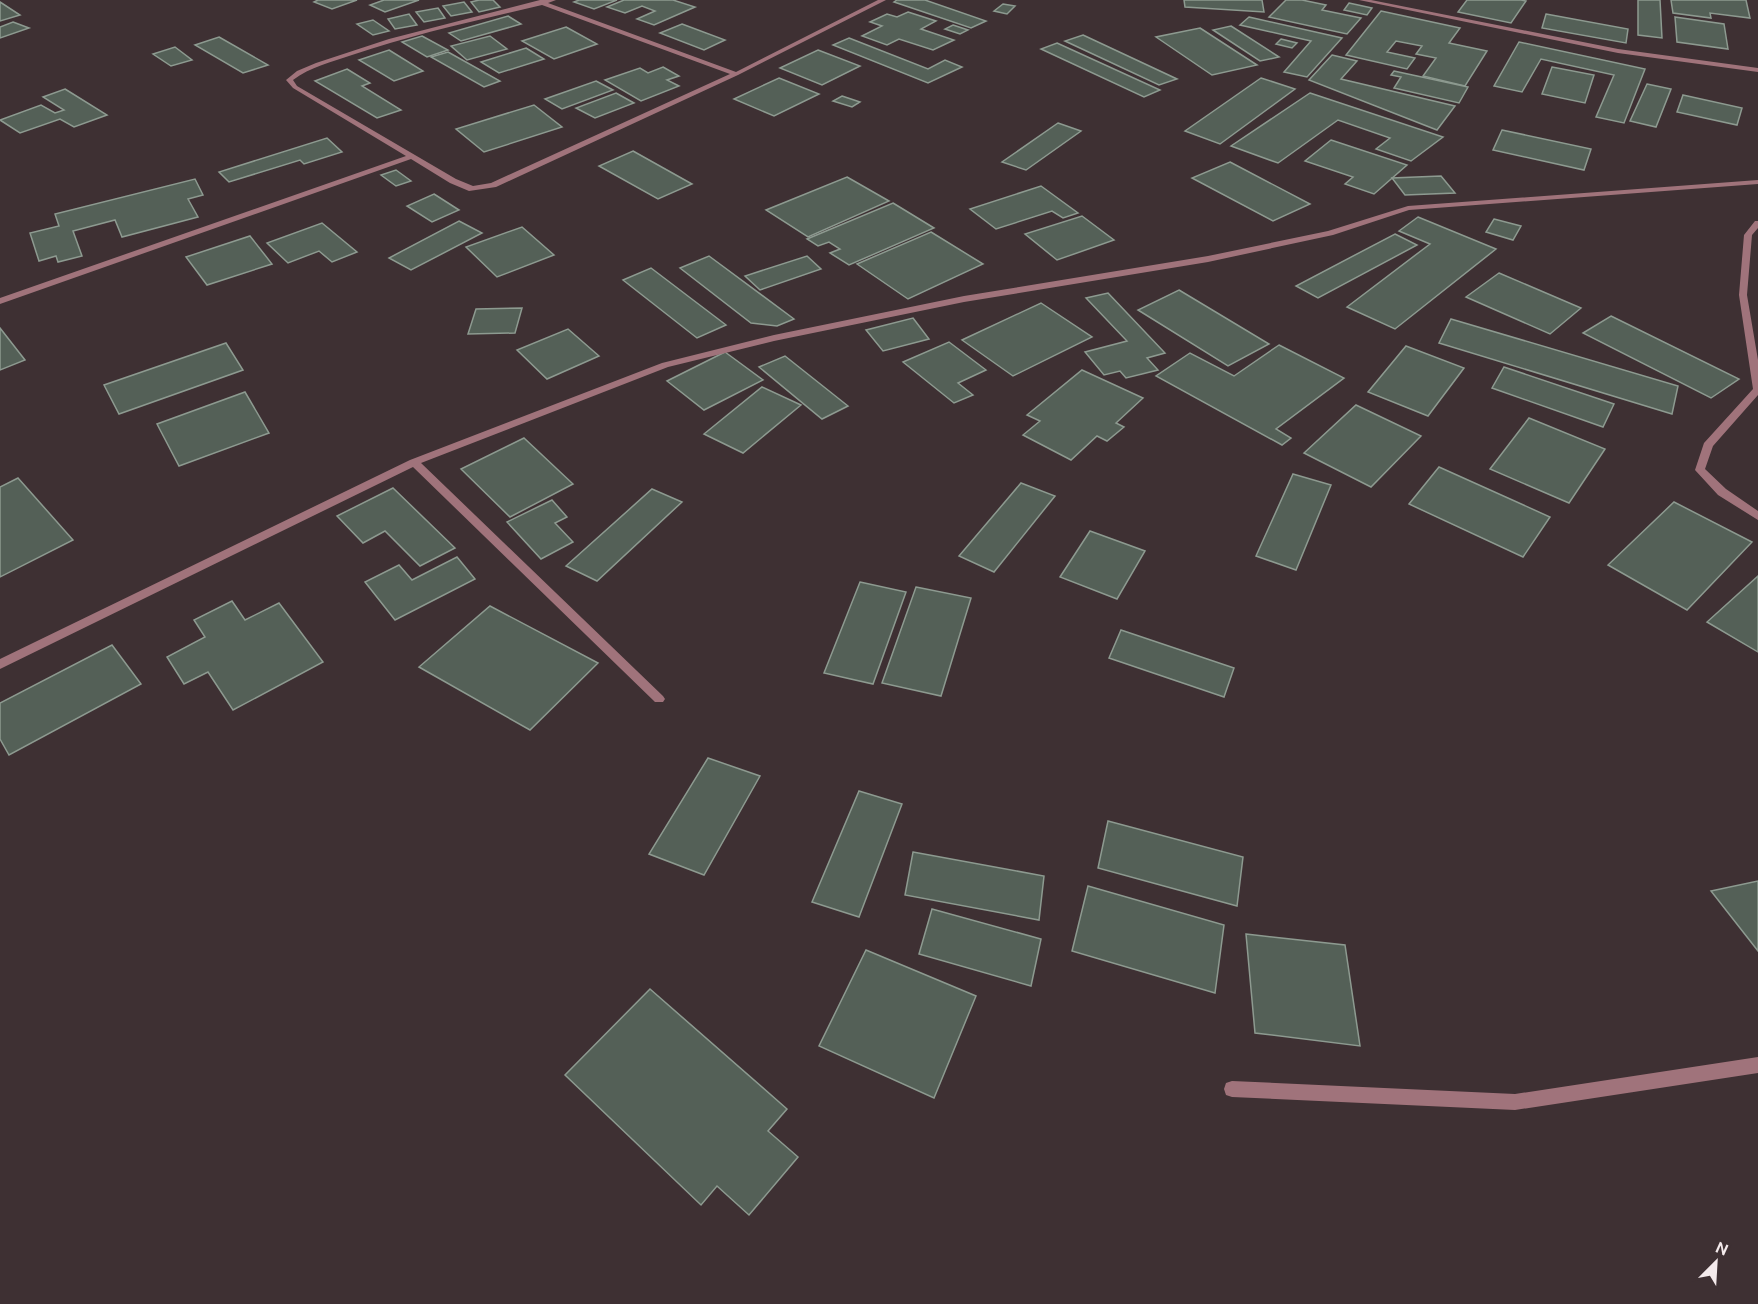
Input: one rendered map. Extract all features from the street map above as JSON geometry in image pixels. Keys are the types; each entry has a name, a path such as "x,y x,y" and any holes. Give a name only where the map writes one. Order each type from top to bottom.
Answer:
{"street":[{"path":"534,0 736,74"},
{"path":"553,0 391,40 318,64 299,72 289,80 296,87 410,158 472,189 493,185 736,74 883,0"},
{"path":"1362,0 1618,51 1758,70"},
{"path":"0,301 410,158"},
{"path":"0,664 414,462 665,365 774,338 964,299 1208,260 1330,232 1408,208 1758,182"},
{"path":"1758,223 1748,235 1743,295 1758,389 1708,445 1700,470 1722,492 1758,516"},
{"path":"414,462 659,699"},
{"path":"1232,1089 1515,1102 1758,1065"}],"building":[{"path":"318,0 357,0 332,9 314,2"},
{"path":"384,0 419,0 385,12 370,5"},
{"path":"493,0 500,7 479,12 471,2"},
{"path":"617,0 594,9 574,2"},
{"path":"624,0 673,0 695,7 654,25 637,19 655,11 642,6 625,13 607,7"},
{"path":"897,0 925,0 986,21 971,28 894,2"},
{"path":"1184,0 1262,0 1264,12 1185,7"},
{"path":"1286,0 1302,0 1326,5 1322,10 1361,18 1347,34 1269,17"},
{"path":"1467,0 1526,1 1511,23 1458,12"},
{"path":"1638,0 1660,0 1662,38 1638,35"},
{"path":"1671,0 1746,0 1750,18 1710,13 1711,18 1673,13"},
{"path":"0,2 20,15 0,21"},
{"path":"464,2 472,12 451,16 443,6"},
{"path":"1349,3 1372,8 1367,15 1344,10"},
{"path":"1003,4 1015,6 1007,14 994,11"},
{"path":"438,8 445,18 424,22 416,12"},
{"path":"1381,11 1460,28 1449,43 1487,51 1465,86 1423,76 1436,58 1416,54 1422,46 1396,41 1387,52 1415,58 1407,69 1346,55"},
{"path":"908,12 936,21 921,29 954,40 933,50 899,39 887,45 862,36 882,26 870,22 887,14 897,17"},
{"path":"409,14 417,25 395,29 388,19"},
{"path":"1546,14 1628,29 1626,43 1542,28"},
{"path":"508,16 521,24 461,41 449,33"},
{"path":"1249,17 1342,38 1307,77 1284,72 1311,41 1240,25"},
{"path":"1675,17 1724,24 1728,49 1677,42"},
{"path":"373,20 389,31 373,35 357,24"},
{"path":"13,22 29,28 0,38 0,27"},
{"path":"682,24 725,40 704,50 660,33"},
{"path":"953,25 968,30 960,34 945,29"},
{"path":"1231,26 1279,57 1260,61 1213,30"},
{"path":"566,27 597,44 554,59 522,41"},
{"path":"1200,28 1257,65 1212,75 1156,37"},
{"path":"1083,35 1177,79 1159,85 1065,41"},
{"path":"422,36 448,50 427,57 402,42"},
{"path":"490,36 507,49 467,60 451,46"},
{"path":"219,37 268,65 243,73 195,45"},
{"path":"849,38 928,69 945,60 962,67 928,83 833,45"},
{"path":"1281,39 1297,43 1292,48 1276,44"},
{"path":"1519,42 1645,69 1624,123 1596,117 1614,75 1541,59 1522,92 1494,86"},
{"path":"1057,43 1160,90 1144,97 1041,49"},
{"path":"175,47 192,60 171,66 153,54"},
{"path":"526,48 544,59 499,73 481,62"},
{"path":"389,50 423,71 394,81 359,60"},
{"path":"818,50 860,66 822,85 780,68"},
{"path":"448,52 500,81 484,87 431,57"},
{"path":"1332,55 1357,61 1341,79 1455,106 1437,130 1309,80"},
{"path":"663,67 679,76 667,80 679,86 641,101 605,80 640,68 648,73"},
{"path":"1552,67 1594,75 1585,103 1542,94"},
{"path":"347,69 370,83 362,86 401,110 377,118 315,81"},
{"path":"1394,71 1468,87 1459,103 1394,88 1401,77 1391,75"},
{"path":"779,78 819,94 774,116 734,99"},
{"path":"1261,78 1295,89 1220,144 1185,131"},
{"path":"596,81 613,90 562,109 545,99"},
{"path":"1647,84 1671,89 1656,127 1630,121"},
{"path":"65,89 107,115 74,127 60,119 20,133 0,120 41,105 55,113 64,110 43,97"},
{"path":"616,93 634,103 595,118 576,108"},
{"path":"1310,93 1443,137 1411,161 1376,149 1390,138 1338,120 1278,163 1231,146"},
{"path":"1683,95 1742,108 1737,125 1677,112"},
{"path":"842,96 860,102 852,107 833,101"},
{"path":"534,105 562,127 484,152 456,129"},
{"path":"1058,123 1081,131 1026,170 1002,162"},
{"path":"1502,130 1591,149 1584,170 1493,150"},
{"path":"327,138 342,152 304,164 300,160 229,182 219,172"},
{"path":"1331,140 1407,165 1374,194 1345,184 1353,177 1305,161"},
{"path":"633,151 692,184 658,199 599,166"},
{"path":"1230,162 1310,204 1273,221 1192,178"},
{"path":"396,170 411,181 396,186 381,175"},
{"path":"1441,176 1455,193 1405,195 1392,178"},
{"path":"847,177 889,201 808,237 766,210"},
{"path":"195,179 203,195 188,199 198,217 122,237 115,220 73,231 82,256 58,262 56,256 39,261 30,233 59,226 55,214"},
{"path":"1041,186 1078,213 1063,218 1052,211 996,229 970,209"},
{"path":"434,194 459,210 432,222 407,206"},
{"path":"893,203 934,228 849,265 830,253 840,249 829,242 818,246 807,239"},
{"path":"1082,216 1114,240 1057,260 1025,234"},
{"path":"1418,217 1496,249 1395,329 1347,307 1430,244 1399,231"},
{"path":"1494,219 1521,226 1513,240 1486,232"},
{"path":"459,221 482,233 411,270 389,258"},
{"path":"322,223 357,252 332,262 319,251 288,263 267,243"},
{"path":"522,227 554,255 497,277 466,247"},
{"path":"931,232 983,264 908,299 857,264"},
{"path":"1395,234 1417,245 1318,298 1296,286"},
{"path":"250,236 272,264 207,285 186,257"},
{"path":"709,256 794,319 777,326 751,323 680,268"},
{"path":"807,256 821,269 760,290 745,276"},
{"path":"651,268 726,325 697,338 623,280"},
{"path":"1499,273 1581,308 1550,334 1466,297"},
{"path":"1179,290 1269,344 1228,366 1138,310"},
{"path":"1108,293 1165,353 1147,358 1158,370 1126,378 1120,371 1104,375 1085,352 1127,341 1086,298"},
{"path":"1041,303 1092,337 1013,376 962,340"},
{"path":"522,308 515,333 468,334 476,309"},
{"path":"1611,316 1739,379 1711,398 1583,333"},
{"path":"913,318 929,339 883,351 866,330"},
{"path":"1451,319 1678,386 1672,414 1439,343"},
{"path":"0,328 25,360 0,370"},
{"path":"568,329 599,356 547,379 517,350"},
{"path":"949,342 986,370 958,383 973,395 954,403 903,362"},
{"path":"226,343 243,370 119,414 104,385"},
{"path":"1279,345 1344,378 1276,429 1291,438 1282,445 1156,376 1190,353 1234,376"},
{"path":"1406,346 1464,368 1428,416 1368,392"},
{"path":"725,352 763,380 704,410 667,381"},
{"path":"785,356 848,406 822,419 759,367"},
{"path":"1504,367 1614,404 1603,427 1492,388"},
{"path":"1082,370 1143,398 1116,423 1124,427 1107,441 1097,436 1071,460 1023,435 1040,421 1027,415"},
{"path":"762,387 801,405 743,453 704,434"},
{"path":"245,392 269,433 179,466 157,424"},
{"path":"1356,405 1421,436 1371,487 1304,453"},
{"path":"1529,418 1605,449 1569,503 1490,469"},
{"path":"524,438 573,484 510,517 461,469"},
{"path":"1439,467 1550,517 1523,557 1409,504"},
{"path":"1293,474 1331,485 1296,570 1256,556"},
{"path":"18,478 73,540 0,577 0,487"},
{"path":"1021,483 1055,496 994,572 959,556"},
{"path":"393,488 455,548 420,566 385,531 363,543 337,516"},
{"path":"652,489 682,502 597,581 566,566"},
{"path":"552,500 567,517 555,523 573,542 541,559 507,522"},
{"path":"1674,502 1752,542 1687,610 1608,565"},
{"path":"1090,531 1145,551 1117,599 1060,577"},
{"path":"457,557 475,579 395,620 365,582 399,565 412,580"},
{"path":"1758,576 1758,652 1707,622"},
{"path":"860,582 906,592 873,684 824,673"},
{"path":"916,587 971,598 941,696 882,683"},
{"path":"232,601 245,620 279,603 323,662 233,710 208,672 184,684 167,657 205,637 194,620"},
{"path":"490,606 598,663 530,730 419,667"},
{"path":"1121,630 1234,668 1224,697 1109,658"},
{"path":"112,645 141,684 9,755 0,739 0,703"},
{"path":"708,758 760,776 704,875 649,854"},
{"path":"859,791 902,804 859,917 812,902"},
{"path":"1108,821 1243,857 1237,906 1098,868"},
{"path":"913,852 1044,876 1039,920 905,895"},
{"path":"1758,881 1758,951 1711,891"},
{"path":"1088,886 1224,925 1215,993 1072,951"},
{"path":"932,909 1041,939 1031,986 919,954"},
{"path":"1246,934 1345,945 1360,1046 1255,1033"},
{"path":"866,950 976,996 934,1098 819,1046"},
{"path":"650,989 787,1109 768,1131 798,1157 749,1215 717,1186 701,1205 565,1075"}]}
